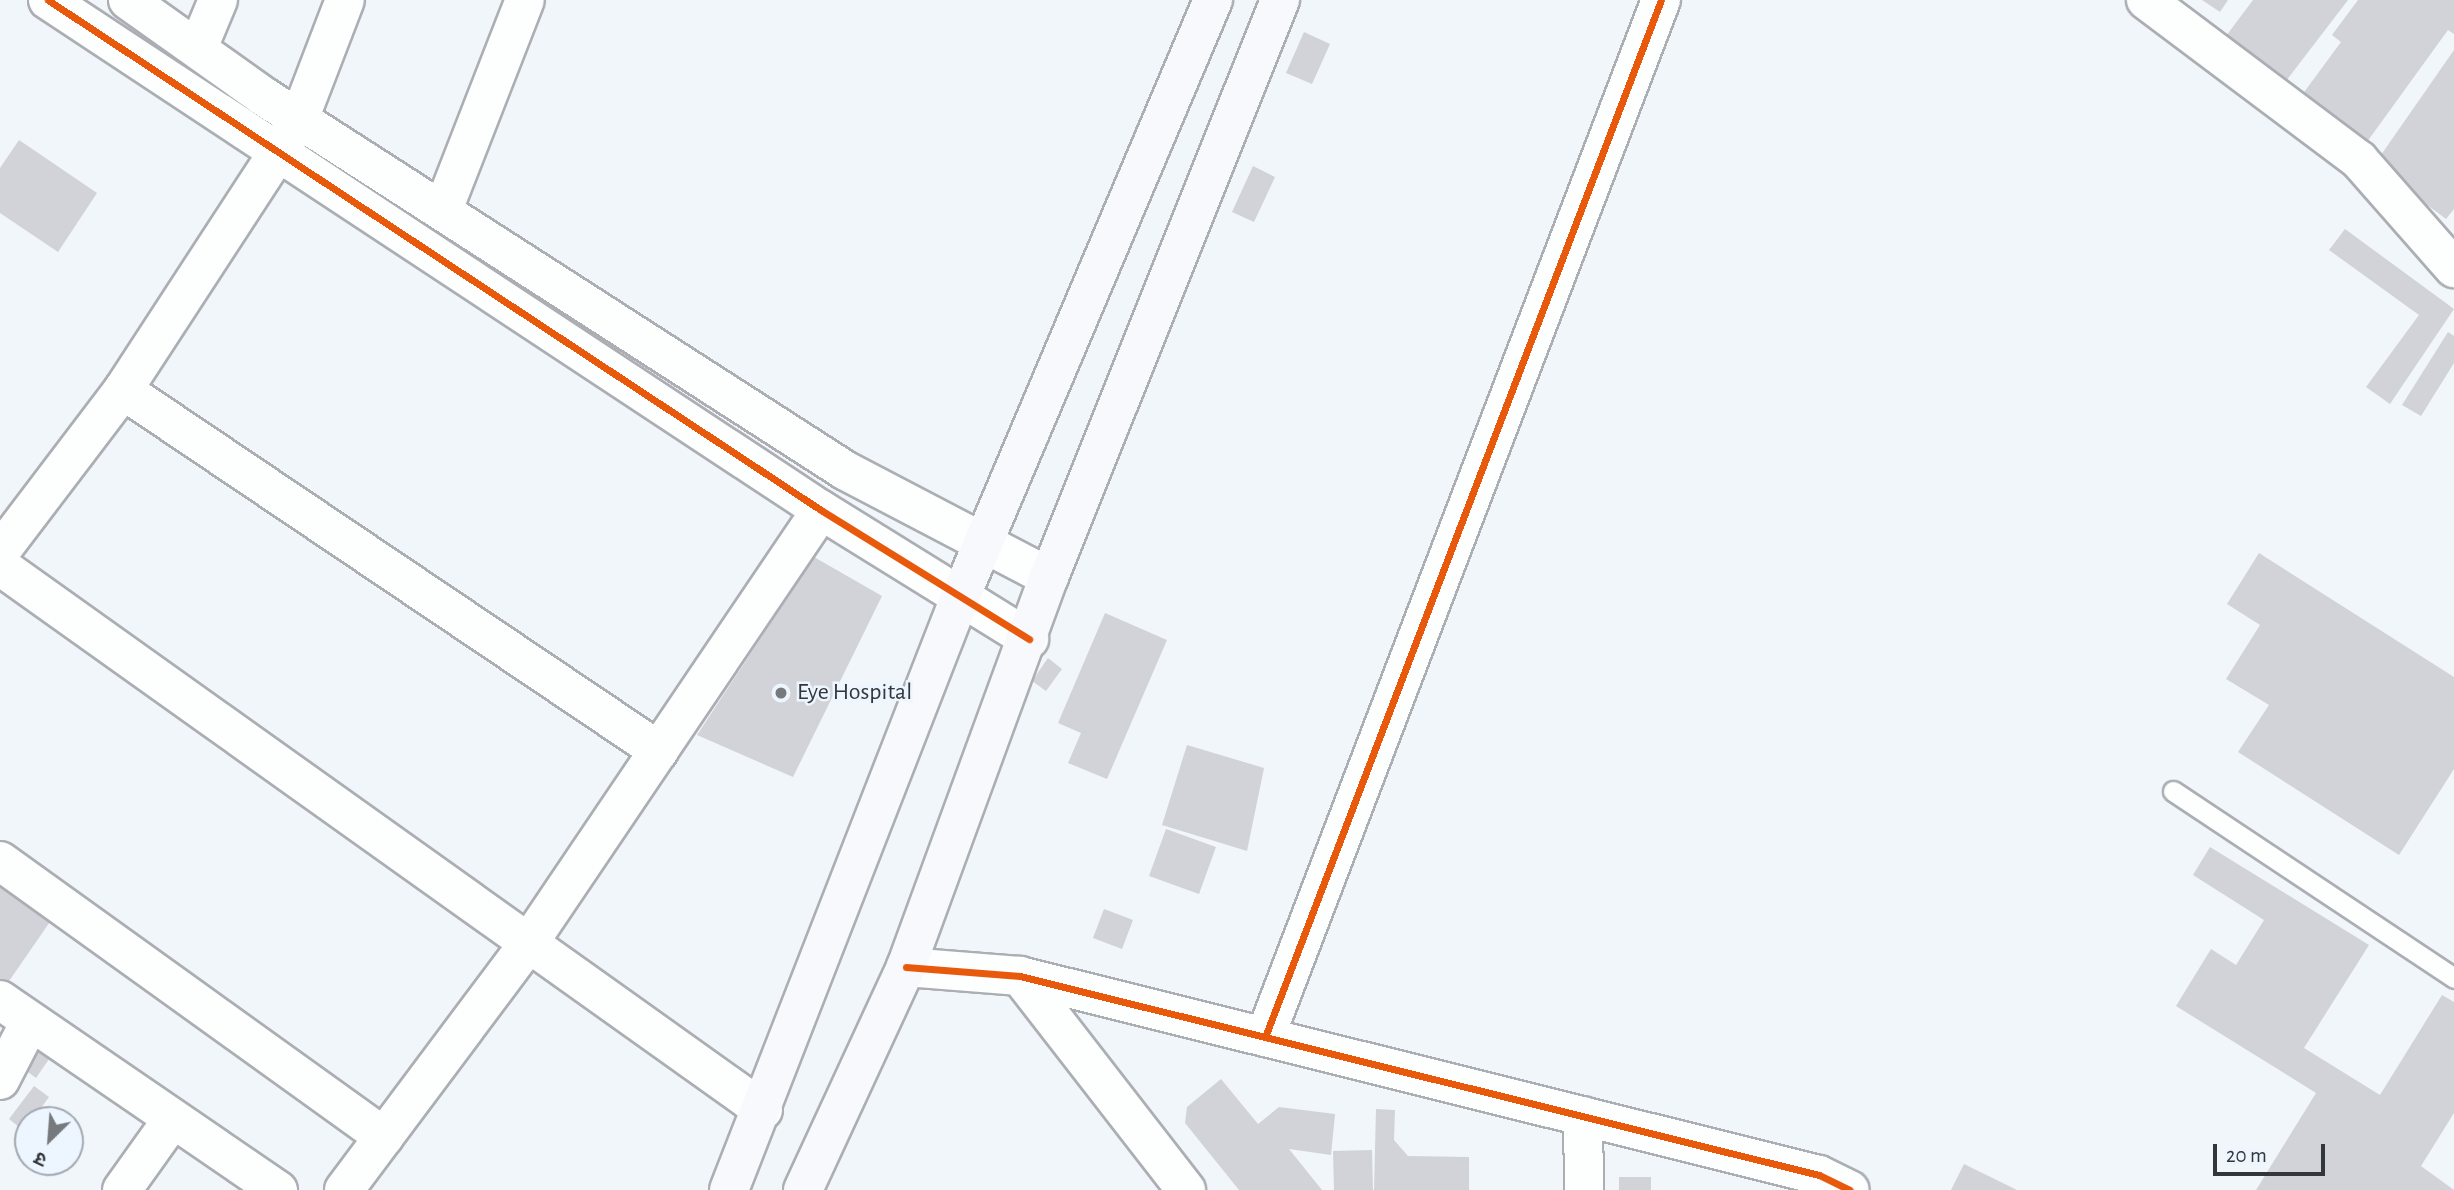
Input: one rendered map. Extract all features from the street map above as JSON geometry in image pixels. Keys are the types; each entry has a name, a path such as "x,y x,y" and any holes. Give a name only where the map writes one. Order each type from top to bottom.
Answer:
{"main road":[{"path":"729,1190 764,1110 959,600 1213,0"},
{"path":"803,1190 906,967 1049,577 1280,0"}],"street":[{"path":"48,0 959,600 1028,639"},
{"path":"128,0 300,117 846,471 984,546 1049,577"},
{"path":"198,48 218,0"},
{"path":"0,552 123,390 281,155 300,117 345,0"},
{"path":"443,210 525,0"},
{"path":"1265,1037 1661,0"},
{"path":"2146,0 2359,160 2454,268"},
{"path":"123,390 659,751"},
{"path":"344,1190 530,941 821,510"},
{"path":"0,566 764,1110"},
{"path":"0,861 384,1137"},
{"path":"906,967 1020,976 1583,1116 1830,1185"},
{"path":"1020,976 1186,1190"},
{"path":"0,1000 278,1190"},
{"path":"0,1080 30,1022"},
{"path":"1583,1116 1584,1190"},
{"path":"122,1190 172,1120"}],"lane":[{"path":"2173,790 2454,978"}],"building":[{"path":"2202,0 2228,0 2220,12"},
{"path":"2253,0 2348,0 2286,81 2226,36"},
{"path":"2358,0 2454,0 2454,34 2448,30 2364,146 2299,99 2341,42 2332,35"},
{"path":"1304,32 1330,44 1312,84 1286,73"},
{"path":"2454,50 2454,209 2446,219 2374,165"},
{"path":"19,140 97,193 58,252 0,213 0,168"},
{"path":"1253,166 1275,177 1254,222 1232,212"},
{"path":"2345,229 2454,309 2390,404 2366,387 2419,315 2329,250"},
{"path":"2448,332 2454,336 2454,363 2421,416 2402,405"},
{"path":"2259,553 2454,677 2454,769 2399,855 2238,752 2269,705 2226,679 2260,625 2227,604"},
{"path":"814,557 882,596 793,777 697,735"},
{"path":"1105,613 1167,640 1107,779 1068,763 1081,733 1058,723"},
{"path":"1048,658 1062,669 1046,691 1032,681"},
{"path":"1187,745 1264,768 1247,851 1162,825"},
{"path":"1166,829 1216,847 1199,894 1149,876"},
{"path":"2210,847 2369,945 2304,1048 2380,1095 2442,995 2454,1002 2454,1113 2421,1166 2454,1190 2256,1190 2316,1093 2176,1006 2211,949 2236,965 2264,920 2193,875"},
{"path":"0,880 54,916 7,984 0,980"},
{"path":"1104,909 1133,920 1122,949 1093,938"},
{"path":"34,1033 56,1049 36,1078 13,1061"},
{"path":"1221,1079 1258,1124 1279,1107 1335,1114 1331,1155 1289,1149 1322,1190 1239,1190 1185,1123 1187,1107"},
{"path":"34,1086 49,1097 42,1106 19,1106"},
{"path":"1376,1109 1395,1110 1394,1140 1408,1156 1469,1157 1469,1190 1374,1190"},
{"path":"1372,1150 1373,1190 1334,1190 1333,1151"},
{"path":"1964,1164 2017,1190 1951,1190"},
{"path":"1619,1177 1651,1177 1651,1190 1619,1190"}],"cycle path":[{"path":"48,0 821,510 1029,639"},
{"path":"1265,1037 1661,0"},
{"path":"906,967 1020,976 1819,1175 1850,1190"}],"place":[{"name":"Eye Hospital","path":"781,693"}]}
